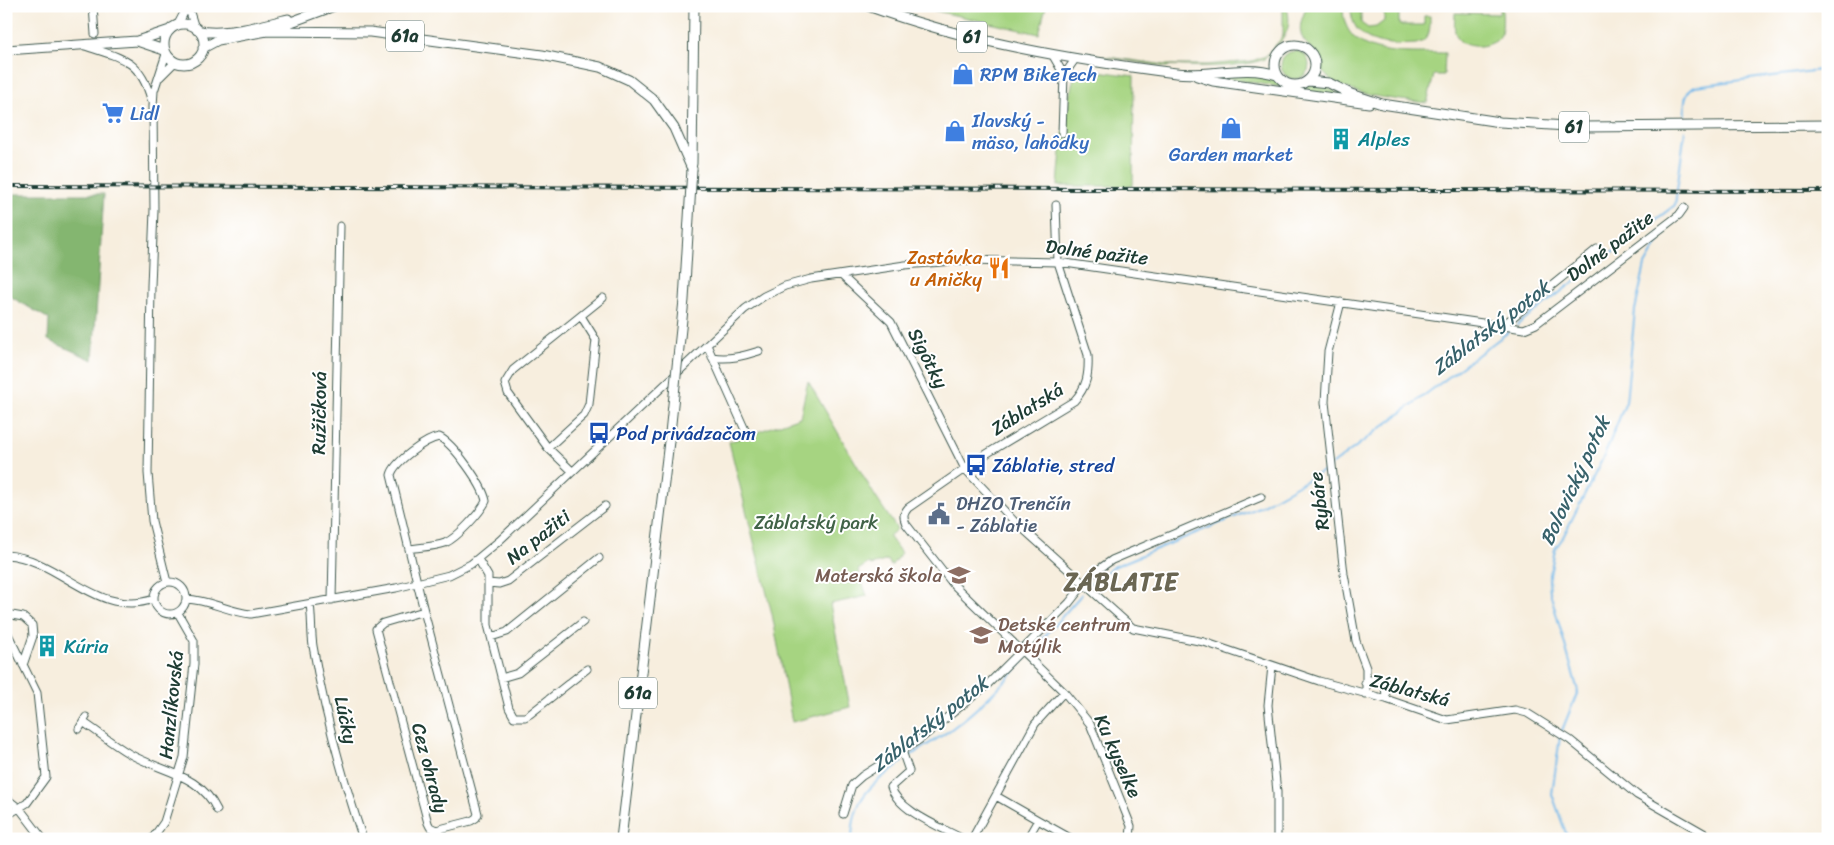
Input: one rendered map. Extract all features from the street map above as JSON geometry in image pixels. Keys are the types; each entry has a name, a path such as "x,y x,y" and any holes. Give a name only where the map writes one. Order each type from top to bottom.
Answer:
{"main road":[{"name":"61a","path":"621,839 670,433 684,300 692,169 694,6"},
{"name":"61","path":"868,6 960,34 1052,54 1188,74 1213,81 1352,102 1382,104 1526,124 1582,127 1828,126"},
{"path":"137,40 165,52 174,62 181,64 193,62 203,48 218,40 267,30 331,8"},
{"path":"6,50 137,40 186,25 207,33 222,32 331,8"},
{"path":"165,52 164,39 174,28"},
{"path":"196,29 201,36 203,48"},
{"name":"61a","path":"267,30 370,32 542,55 600,67 629,80 665,113 674,128 692,169"},
{"name":"61","path":"1255,69 1276,57 1286,47 1300,46 1311,53 1315,66 1329,83"},
{"path":"1276,57 1277,75"},
{"path":"1308,81 1315,66"},
{"name":"61","path":"1188,74 1255,69 1277,75 1284,82 1291,85 1302,84 1308,81 1329,83 1352,94 1382,104"}],"street":[{"path":"93,6 95,34"},
{"path":"174,28 188,6"},
{"path":"188,6 196,29"},
{"path":"83,45 130,62 140,71 148,86 153,106"},
{"path":"165,52 160,77 154,91 153,106 154,210 150,286 148,473 152,521 167,582"},
{"path":"1052,54 1064,75 1062,134"},
{"path":"1064,75 1076,58"},
{"path":"160,77 174,62"},
{"name":"Záblatská","path":"1056,205 1058,262 1088,356 1086,383 1074,401 983,456 965,469 1013,520 1133,628 1204,642 1272,666 1366,695 1386,699 1447,720 1515,710 1527,713 1561,735 1637,795 1714,839"},
{"name":"Dolné pažite","path":"187,599 199,599 238,612 251,614 417,584 449,575 478,559 745,309 769,293 794,283 905,265 967,260 1058,262 1518,329 1536,324 1658,229 1679,215 1684,208"},
{"name":"Ružičková","path":"332,600 340,226"},
{"name":"Dolné pažite","path":"1504,326 1597,250"},
{"name":"Sigôtky","path":"841,275 891,322 965,469"},
{"path":"572,471 548,448 508,393 506,378 512,370 604,298"},
{"name":"Rybáre","path":"1342,302 1328,352 1325,374 1325,402 1344,574 1356,641 1366,668 1366,695"},
{"path":"548,448 584,415 589,404 596,340 581,316"},
{"path":"707,345 745,430"},
{"path":"712,357 724,359 759,351"},
{"path":"439,437 451,445 481,488 486,501 480,512 450,540 409,550 392,480 392,471 430,439 439,437"},
{"name":"Ku kyselke","path":"965,469 908,508 904,518 906,524 953,584 1021,653 1064,692 1090,724 1131,826 1130,839"},
{"path":"843,814 852,785 862,776 903,752 987,686 1069,603 1092,574 1112,560 1261,497"},
{"name":"Na pažiti","path":"488,583 499,584 508,581 605,506"},
{"name":"Cez ohrady","path":"409,550 478,814 476,818 471,820 436,830 430,827 428,823 376,629 383,623 424,611"},
{"path":"6,555 36,562 102,598 123,604 141,604 154,599"},
{"path":"491,638 506,632 599,558"},
{"name":"Na pažiti","path":"478,559 487,573 487,619 511,714 518,718 530,714 587,669"},
{"path":"167,582 181,586 187,599 184,609 178,613 164,614 157,608 154,599 159,587 167,582"},
{"name":"Lúčky","path":"310,604 314,625 313,648 338,759 363,839"},
{"name":"Hanzlíkovská","path":"152,839 164,822 184,757 194,664 194,641 178,613"},
{"path":"6,614 23,617 32,625 33,636 23,664"},
{"path":"501,678 518,673 583,622"},
{"path":"6,630 37,693 46,777 28,803 6,816"},
{"path":"1272,666 1268,705 1277,792 1277,839"},
{"path":"1365,683 1370,680 1380,679 1385,683 1386,699"},
{"path":"972,839 1035,724 1064,692"},
{"name":"Hanzlíkovská","path":"83,723 128,753 196,783 213,801 218,810"},
{"path":"903,752 909,770 891,787 894,796 903,806 963,839"},
{"path":"996,796 1072,839"},
{"path":"6,798 20,809 43,839"},
{"path":"1027,839 1038,820"}],"green space":[{"path":"933,6 1046,6 1039,34 932,10"},
{"path":"1283,6 1286,6 1289,22 1284,37 1264,59 1231,65 1205,66 1171,65 1206,65 1252,61 1266,56 1283,34"},
{"path":"1307,6 1343,6 1346,24 1353,36 1365,45 1380,50 1396,52 1445,53 1444,75 1434,75 1427,103 1371,95 1356,91 1331,80 1322,71 1313,50 1302,38 1300,28"},
{"path":"1351,6 1361,6 1361,23 1368,28 1376,27 1384,21 1384,6 1386,12 1399,12 1399,25 1424,25 1424,16 1430,16 1429,33 1425,40 1416,44 1382,43 1372,40 1363,35 1357,28 1352,19"},
{"path":"1500,6 1502,6 1502,31 1499,38 1484,46 1471,46 1460,41 1455,31 1455,13 1499,14"},
{"path":"1059,50 1165,65 1171,65 1167,67"},
{"path":"1295,51 1305,55 1309,65 1305,75 1295,79 1285,75 1281,65 1285,55"},
{"path":"1083,69 1134,76 1133,186 1058,186 1066,112 1076,70"},
{"path":"1253,73 1275,78 1284,86 1293,88 1309,84 1327,87 1346,97 1217,77"},
{"path":"6,194 104,194 93,360 48,340 49,319 6,294"},
{"name":"Záblatský park","path":"808,381 875,496 897,529 889,536 901,553 891,566 888,560 871,565 869,563 858,570 867,596 830,604 850,707 792,722 772,614 729,442 800,417"}],"waterway":[{"name":"Záblatský potok","path":"1685,123 1684,107 1686,97 1695,86 1828,69"},
{"name":"Záblatský potok","path":"1517,325 1675,205 1685,130"},
{"name":"Bolovický potok","path":"1561,733 1578,691 1550,592 1549,580 1555,549 1562,539 1604,456 1626,402 1635,310 1645,265 1660,239 1660,233"},
{"name":"Záblatský potok","path":"1333,464 1511,330"},
{"name":"Záblatský potok","path":"1090,584 1113,567 1259,507 1330,467"},
{"name":"Záblatský potok","path":"1029,654 1082,594"},
{"name":"Záblatský potok","path":"906,759 974,711 1001,686 1026,658"},
{"name":"Bolovický potok","path":"1560,737 1552,794 1568,839"},
{"name":"Záblatský potok","path":"852,839 853,825 860,802 873,785 902,762"}],"railway":[{"path":"6,186 1828,191"}],"place":[{"name":"RPM BikeTech","path":"963,74"},
{"name":"Lidl","path":"113,113"},
{"name":"Garden market","path":"1231,128"},
{"name":"Ilavský - mäso, lahôdky","path":"955,131"},
{"name":"Alples","path":"1341,139"},
{"name":"Zastávka u Aničky","path":"999,268"},
{"name":"Pod privádzačom","path":"599,433"},
{"name":"Záblatie, stred","path":"976,465"},
{"name":"DHZO Trenčín - Záblatie","path":"939,514"},
{"name":"Materská škola","path":"959,575"},
{"name":"Detské centrum Motýlik","path":"981,635"},
{"name":"Kúria","path":"47,646"}],"district":[{"name":"ZÁBLATIE","path":"1121,582"}]}
